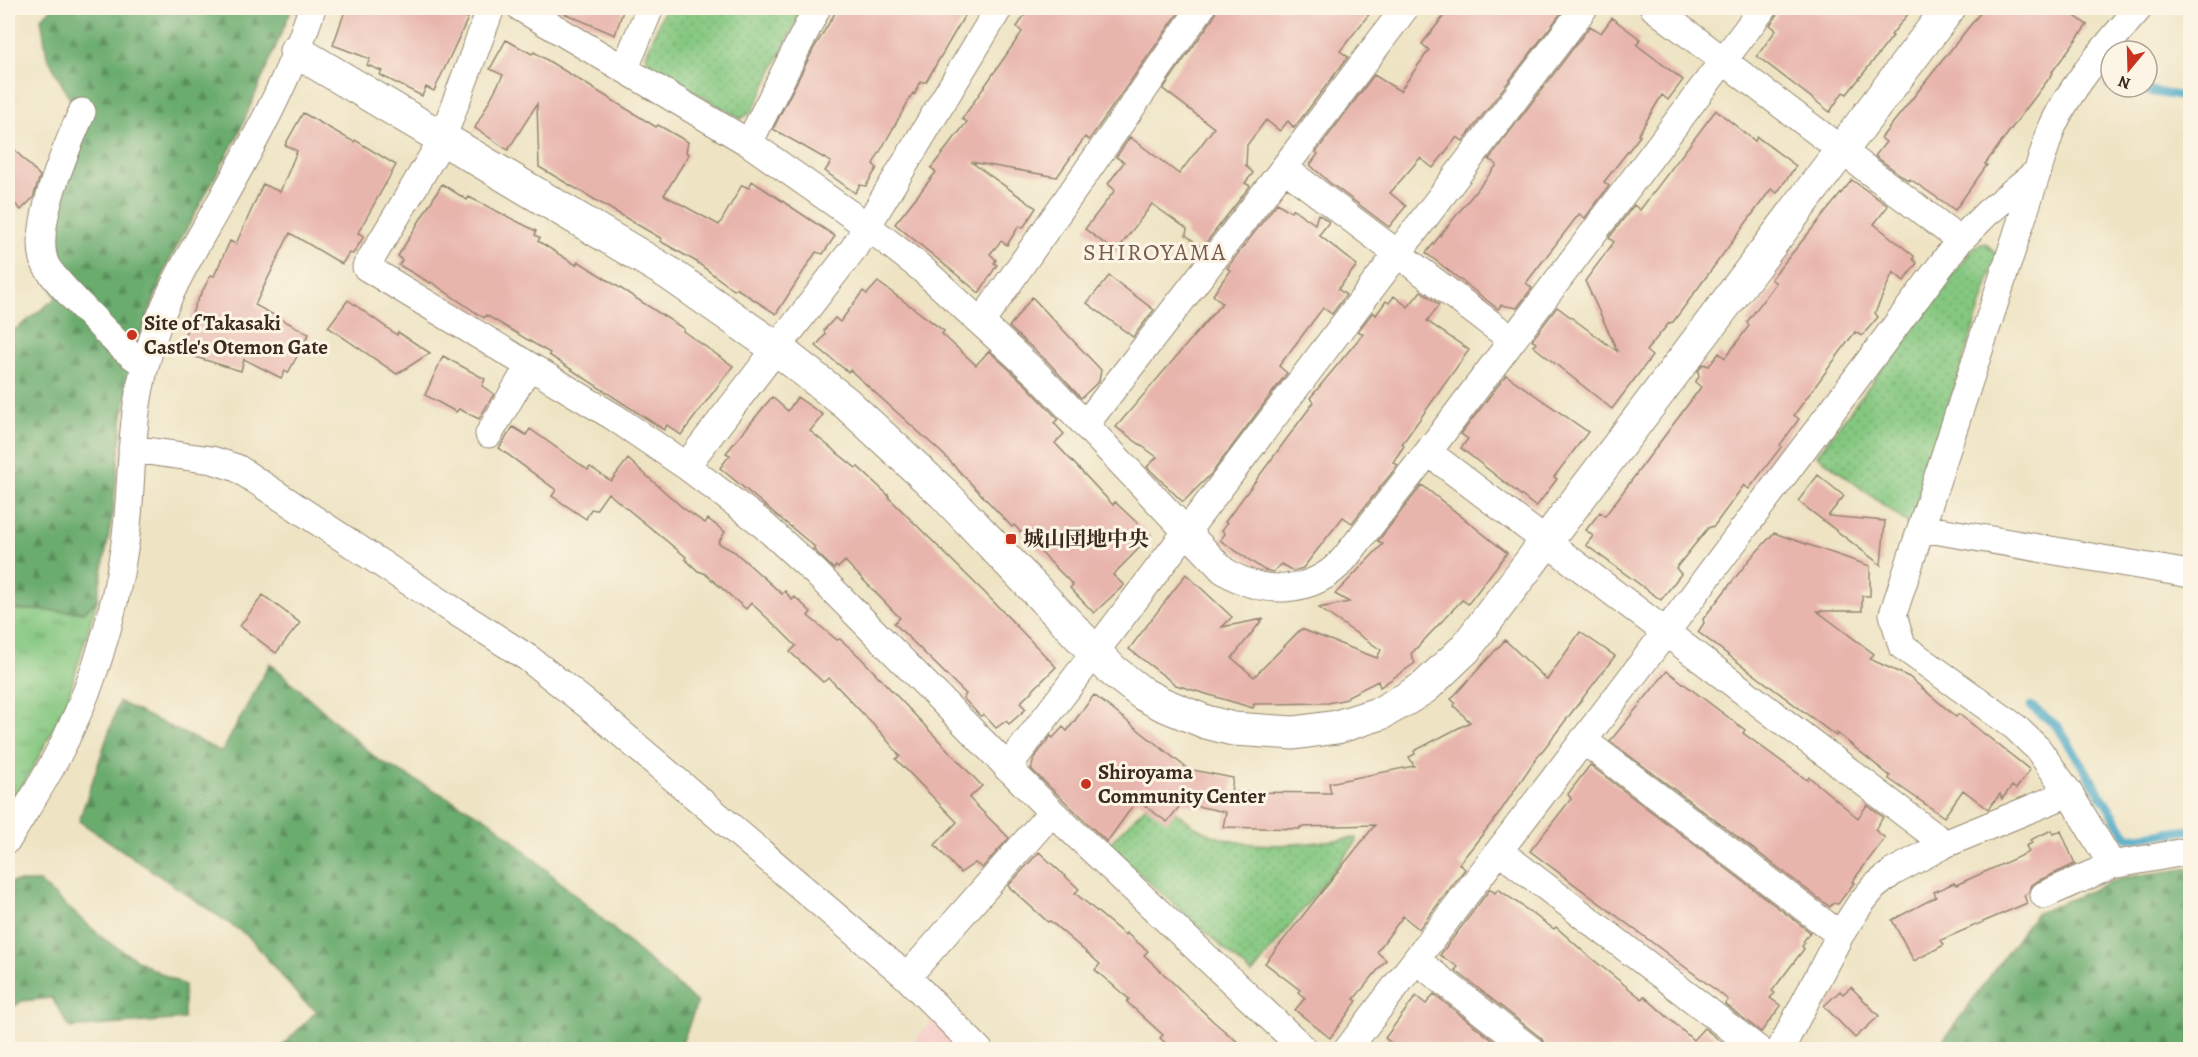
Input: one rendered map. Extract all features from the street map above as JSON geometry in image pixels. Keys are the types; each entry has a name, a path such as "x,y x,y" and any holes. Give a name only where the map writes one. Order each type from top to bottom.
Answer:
{"street":[{"path":"8,839 54,761 79,710 98,658 120,574 130,496 135,420 145,364 169,294 265,121 312,8"},
{"path":"491,8 441,139 366,267 614,417 686,466 759,521 815,572 1052,812 1305,1050"},
{"path":"521,8 749,143 867,226 921,268 982,321 1037,374 1213,561 1234,578 1268,588 1286,589 1303,586 1335,570 1428,452 1511,339 1763,8"},
{"path":"625,68 650,8"},
{"path":"749,143 817,8"},
{"path":"686,466 854,248 999,8"},
{"path":"982,321 1201,8"},
{"path":"1085,425 1405,8"},
{"path":"1007,768 1584,8"},
{"path":"1654,8 1960,240"},
{"path":"296,51 667,272 776,348 846,403 936,486 1095,653 1143,694 1206,723 1233,729 1294,733 1336,728 1381,713 1425,687 1465,649 1948,8"},
{"path":"2112,865 2069,793 2038,749 2015,728 1902,646 1893,614 2058,112 2109,42 2139,8"},
{"path":"82,112 54,178 45,215 43,244 47,266 81,307 128,354 145,364"},
{"path":"1284,168 1511,339"},
{"path":"1347,1050 1666,632 1960,240 1987,213 2038,171"},
{"path":"489,434 529,366"},
{"path":"132,449 212,460 237,468 528,658 588,705 907,977 979,1050"},
{"path":"1428,452 1945,844"},
{"path":"1922,528 2190,574"},
{"path":"1583,740 1840,935"},
{"path":"1780,1050 1840,935 1860,904 1874,888 1893,872 1945,844 2069,793"},
{"path":"907,977 1052,812"},
{"path":"1499,851 1759,1050"},
{"path":"2043,895 2112,865 2190,851"},
{"path":"1416,960 1531,1050"}],"shaded area":[{"path":"935,1018 967,1050 906,1050"}],"green space":[{"path":"53,8 292,8 238,135 168,263 136,347 123,415 113,512 97,600 84,612 8,609 8,325 15,330 56,298 44,272 74,107 47,56 41,18"},
{"path":"665,8 803,8 752,112 741,119 649,65 646,55"},
{"path":"1986,243 1997,255 1910,525 1817,455 1975,246"},
{"path":"97,600 67,701 31,772 8,807 8,609 84,612"},
{"path":"270,663 378,760 491,821 697,1003 680,1049 279,1049 317,1011 302,1000 249,937 79,821 119,702 222,752"},
{"path":"1156,796 1199,829 1223,838 1279,845 1356,838 1357,841 1252,974 1108,845"},
{"path":"2190,868 2190,1049 1937,1049 2035,914 2120,878"},
{"path":"12,882 39,882 105,940 150,968 184,985 184,1019 70,1028 52,998 22,1001 8,1011 8,889"}],"building":[{"path":"346,8 446,8 468,18 434,91 426,87 422,96 380,75 382,71 367,65 370,59 333,45"},
{"path":"552,8 624,8 615,35"},
{"path":"838,8 969,8 926,82 920,82 915,94 913,93 873,164 877,168 866,186 860,185 855,193 825,171 831,162 773,129 814,48"},
{"path":"1029,8 1182,8 1089,140 1085,137 1057,177 971,162 1036,208 1023,228 1019,226 1007,245 1001,241 990,254 996,260 994,263 997,265 979,293 895,224 936,172 931,168 967,122 962,119 1022,32 1017,27"},
{"path":"1216,8 1374,8 1340,51 1348,57 1294,128 1288,121 1280,131 1266,120 1247,145 1246,166 1253,173 1245,183 1250,186 1202,248 1186,235 1187,229 1152,204 1116,252 1085,229 1115,190 1108,184 1124,162 1116,157 1130,137 1179,174 1214,128 1163,89 1214,17"},
{"path":"1450,8 1565,8 1463,141 1457,137 1433,168 1420,158 1390,193 1406,206 1389,227 1310,165 1318,154 1316,152 1374,75 1400,91 1429,50 1422,44"},
{"path":"1778,8 1913,8 1847,94 1843,92 1830,112 1757,56 1776,30 1770,25 1776,17"},
{"path":"1984,8 2064,8 2087,25 1985,164 1987,165 1955,210 1875,156 1886,142 1881,138"},
{"path":"1612,18 1640,39 1637,45 1683,80 1668,100 1662,95 1638,135 1640,136 1604,182 1609,186 1585,218 1579,214 1526,283 1532,288 1517,308 1501,305 1498,309 1426,253 1497,165 1489,159 1590,26 1601,33"},
{"path":"506,40 532,54 534,52 656,127 658,125 688,142 686,152 689,154 664,195 719,225 742,185 749,188 752,181 835,236 823,254 816,252 776,314 736,288 734,290 695,261 660,241 662,239 539,167 537,104 508,150 475,128 503,75 490,69"},
{"path":"1716,110 1755,141 1757,137 1796,166 1777,193 1771,189 1673,322 1669,323 1646,351 1652,356 1612,409 1533,346 1536,343 1532,340 1557,307 1618,352 1585,281 1614,242 1609,238 1634,205 1640,210"},
{"path":"303,113 354,142 355,140 396,165 358,233 364,236 353,254 349,253 342,264 290,233 255,305 309,334 288,373 285,371 281,378 244,359 241,371 179,352 195,305 211,275 214,276 230,241 236,244 263,184 280,192 297,151 285,145"},
{"path":"8,143 40,176 33,198 21,210 8,197"},
{"path":"1852,180 1888,206 1874,224 1914,256 1913,259 1917,263 1904,281 1893,272 1875,313 1878,317 1862,336 1855,332 1794,415 1799,419 1780,445 1781,447 1749,489 1744,485 1714,526 1708,528 1676,568 1681,574 1661,600 1586,545 1593,536 1586,530 1600,512 1605,516 1701,387 1695,382 1703,364 1709,366 1719,353 1725,358 1749,326 1747,322 1776,283 1771,279"},
{"path":"442,184 467,200 469,197 536,231 535,235 540,238 538,241 576,265 578,261 684,329 683,331 733,366 681,435 667,425 664,430 549,355 550,353 486,315 484,318 431,282 399,265 402,260 398,256"},
{"path":"1277,203 1291,212 1293,209 1315,224 1318,214 1329,222 1319,235 1357,265 1338,289 1346,295 1332,314 1323,308 1279,366 1287,373 1212,473 1183,502 1147,467 1157,457 1116,427 1222,303 1213,295 1230,270 1227,268"},
{"path":"1109,276 1154,310 1133,337 1087,303"},
{"path":"878,282 944,331 942,334 976,365 989,351 1026,385 1058,419 1054,423 1064,434 1055,443 1113,505 1115,502 1151,536 1113,575 1124,585 1094,613 1070,588 1073,585 1014,525 1012,527 943,454 850,370 848,372 816,346 825,335 824,330 835,318 840,322 863,291 867,294"},
{"path":"1421,291 1439,305 1427,321 1469,350 1402,444 1404,446 1393,462 1398,465 1352,523 1343,517 1303,568 1293,571 1281,564 1273,572 1264,570 1220,540 1225,534 1222,530 1227,523 1225,522 1314,402 1310,398 1363,334 1358,331 1373,312 1376,315 1386,301 1389,303 1394,296 1408,307"},
{"path":"1032,297 1101,370 1099,381 1081,398 1048,362 1009,327"},
{"path":"348,300 397,335 398,332 430,353 397,374 328,327"},
{"path":"443,356 485,379 482,386 494,394 479,419 459,409 456,412 425,395"},
{"path":"1506,375 1588,432 1554,477 1557,479 1536,507 1461,448 1468,439 1461,434"},
{"path":"772,397 788,411 797,397 823,415 810,431 856,468 858,467 889,496 1056,667 1020,703 1026,709 1009,724 1006,721 996,728 984,715 980,716 963,698 966,694 894,623 900,618 845,561 834,569 813,549 815,547 720,468 730,455 726,453"},
{"path":"513,427 526,435 530,429 588,470 590,467 611,481 628,459 683,508 705,523 708,519 725,532 718,543 735,552 782,594 785,591 792,600 795,597 811,612 808,616 860,657 982,786 969,798 1009,838 982,868 975,863 960,873 935,845 957,822 896,759 900,756 883,735 829,678 823,682 790,652 796,646 751,603 746,609 608,493 596,510 591,509 586,519 552,496 556,490 499,448"},
{"path":"1818,475 1844,496 1828,516 1885,521 1881,565 1798,501"},
{"path":"1422,485 1507,553 1468,604 1462,600 1411,654 1415,663 1380,687 1378,681 1348,696 1347,699 1328,703 1254,704 1253,708 1176,685 1129,649 1186,574 1232,617 1222,627 1263,619 1232,658 1254,677 1301,629 1377,658 1381,650 1319,608 1349,602 1335,594 1383,544 1378,541"},
{"path":"1774,533 1870,566 1870,596 1862,596 1862,611 1817,611 1874,654 1870,659 1909,677 1956,717 1959,714 2030,770 2016,789 2012,786 2002,799 2000,794 1988,809 1963,790 1944,817 1889,779 1890,776 1837,733 1836,736 1698,632 1704,623 1703,619 1749,560"},
{"path":"263,595 300,623 276,653 240,626"},
{"path":"1580,632 1615,656 1533,763 1498,815 1459,864 1465,869 1419,929 1403,916 1377,952 1386,960 1354,999 1357,1001 1330,1038 1295,1010 1305,998 1298,992 1300,990 1265,963 1375,825 1300,827 1300,829 1223,827 1226,812 1182,803 1167,822 1137,800 1107,842 1031,769 1034,758 1051,736 1053,738 1063,727 1067,731 1094,695 1188,769 1233,778 1231,792 1331,793 1329,783 1414,766 1409,757 1415,754 1414,751 1470,722 1454,706 1455,703 1451,699 1505,640 1547,680"},
{"path":"1667,671 1745,730 1743,733 1807,780 1809,777 1858,818 1867,805 1883,817 1875,830 1885,838 1838,904 1833,903 1830,907 1610,741"},
{"path":"1590,765 1810,932 1803,942 1805,943 1802,946 1804,949 1772,991 1775,993 1770,998 1781,1006 1761,1032 1725,1004 1728,1000 1721,994 1530,851 1571,799 1568,794"},
{"path":"2052,830 2054,834 2061,831 2075,864 2032,885 2028,893 2024,895 2027,903 1941,940 1944,945 1914,961 1892,920 1936,897 1934,892 1954,883 1956,885 2029,852 2026,846 2032,843 2030,840"},
{"path":"1039,852 1079,889 1075,893 1148,951 1144,955 1247,1050 1173,1050 1160,1038 1163,1035 1127,1002 1129,999 1095,970 1100,964 1008,886"},
{"path":"1490,889 1495,893 1498,889 1554,929 1556,927 1642,999 1644,996 1693,1040 1704,1028 1732,1050 1546,1050 1541,1038 1455,970 1458,967 1440,955"},
{"path":"1851,987 1879,1016 1855,1038 1824,1006 1840,991 1843,994"},
{"path":"1434,994 1505,1050 1400,1050 1385,1038 1416,996 1426,1004"}],"waterway":[{"path":"2159,93 2190,98"},
{"path":"2031,706 2058,727 2128,838 2190,830"}],"place":[{"name":"Site of Takasaki Castle's Otemon Gate","path":"132,335"},
{"name":"城山団地中央","path":"1011,539"},
{"name":"Shiroyama Community Center","path":"1086,784"}],"district":[{"name":"SHIROYAMA","path":"1155,252"}]}
